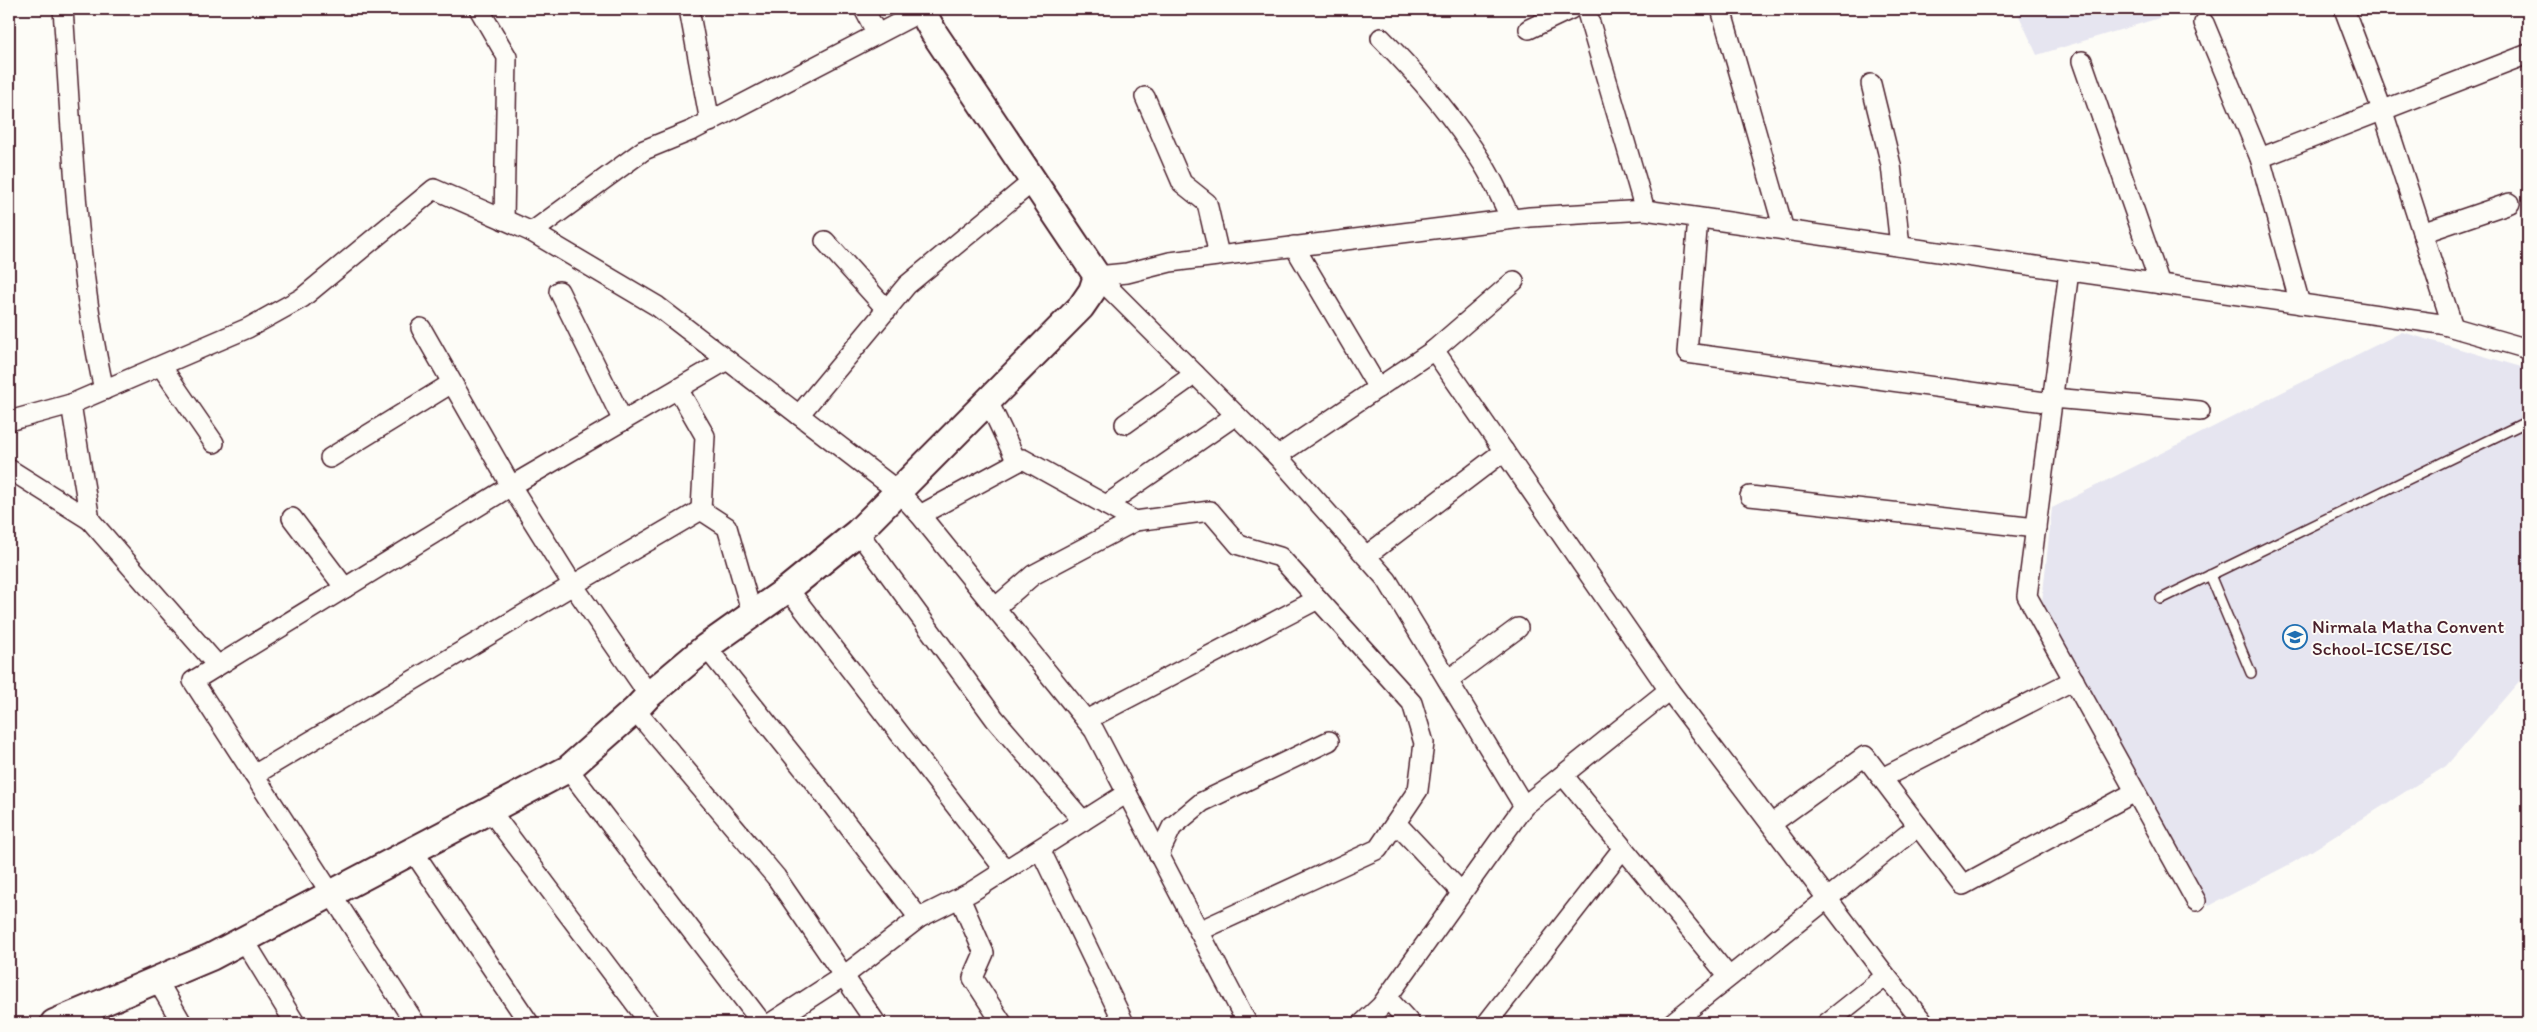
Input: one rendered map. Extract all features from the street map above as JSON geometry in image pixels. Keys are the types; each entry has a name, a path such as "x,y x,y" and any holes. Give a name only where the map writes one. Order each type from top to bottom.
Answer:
{"street":[{"path":"63,9 80,249 91,331 104,390"},
{"path":"479,9 507,57 504,220"},
{"path":"691,9 710,122"},
{"path":"864,9 877,34"},
{"path":"1529,28 1571,9"},
{"path":"1586,9 1645,210"},
{"path":"1720,9 1784,230"},
{"path":"2344,9 2382,112 2454,327"},
{"path":"532,232 644,150 710,122 923,10 934,33 1032,182 1097,276 1277,456 1387,580 1524,806"},
{"path":"2204,23 2260,158 2300,304"},
{"path":"1380,38 1419,77 1454,123 1483,164 1512,219"},
{"path":"2260,158 2528,54"},
{"path":"2082,61 2160,284"},
{"path":"1870,84 1890,165 1900,246"},
{"path":"1145,97 1182,183 1207,203 1219,256"},
{"path":"799,415 907,286 1032,182"},
{"path":"9,421 71,404 248,328 302,298 434,189 532,232 657,306 899,492 920,515 1094,730 1247,1023"},
{"path":"2422,233 2510,203"},
{"path":"1097,276 1127,274 1170,262 1512,219 1645,210 2454,327 2528,349"},
{"path":"1698,218 1687,353 2053,400 2200,411"},
{"path":"825,241 886,310"},
{"path":"1294,246 1378,388"},
{"path":"2069,271 2027,596 2196,901"},
{"path":"62,1022 211,957 568,769 706,647 788,589 858,532 1081,307 1092,291 1097,276"},
{"path":"1277,456 1434,350 1514,281"},
{"path":"559,291 623,421"},
{"path":"421,328 511,486 573,584 642,702 776,877 845,975 876,1023"},
{"path":"1434,350 1669,690 1886,976 1924,1023"},
{"path":"415,1023 193,681 511,486 728,360"},
{"path":"161,366 214,443"},
{"path":"1125,424 1195,374"},
{"path":"330,458 452,383"},
{"path":"678,389 705,436 701,510"},
{"path":"988,401 1017,462"},
{"path":"71,404 90,520"},
{"path":"1106,505 1236,415"},
{"path":"1366,556 1504,451"},
{"path":"920,515 1023,459 1135,521"},
{"path":"9,469 90,520 218,665"},
{"path":"1750,496 2036,528"},
{"path":"254,775 573,584 701,510"},
{"path":"701,510 727,527 752,614"},
{"path":"995,608 1033,575 1135,521 1210,511 1239,545 1280,557 1412,703 1424,743 1418,790 1378,849 1199,931"},
{"path":"292,518 345,588"},
{"path":"858,532 995,719 1083,821"},
{"path":"788,589 1005,870"},
{"path":"1086,720 1318,599"},
{"path":"1448,680 1518,628"},
{"path":"706,647 823,793 919,918"},
{"path":"1882,778 2074,680"},
{"path":"1363,1023 1387,998 1524,806 1669,690"},
{"path":"1159,854 1172,827 1202,802 1329,741"},
{"path":"1771,824 1865,756 1963,885 2136,792"},
{"path":"568,769 762,1023"},
{"path":"1563,775 1729,977"},
{"path":"770,1023 845,975 919,918 960,898 1127,793"},
{"path":"489,809 650,1023"},
{"path":"1396,823 1462,893"},
{"path":"1672,1023 1918,826"},
{"path":"1040,848 1124,1023"},
{"path":"1488,1023 1623,848"},
{"path":"413,851 529,1023"},
{"path":"960,898 984,953 973,978 1002,1023"},
{"path":"244,940 295,1023"},
{"path":"1827,1023 1886,976"},
{"path":"157,980 182,1023"},
{"path":"1387,998 1410,1023"}],"lane":[{"path":"2161,599 2528,421"},
{"path":"2210,575 2251,673"}],"shaded area":[{"path":"2016,9 2189,9 2037,55"},
{"name":"Nirmala Matha Convent School-ICSE/ISC","path":"2402,332 2528,369 2528,671 2446,766 2294,862 2209,906 2042,602 2052,508"}],"place":[{"name":"Nirmala Matha Convent School-ICSE/ISC","path":"2295,637"}]}
